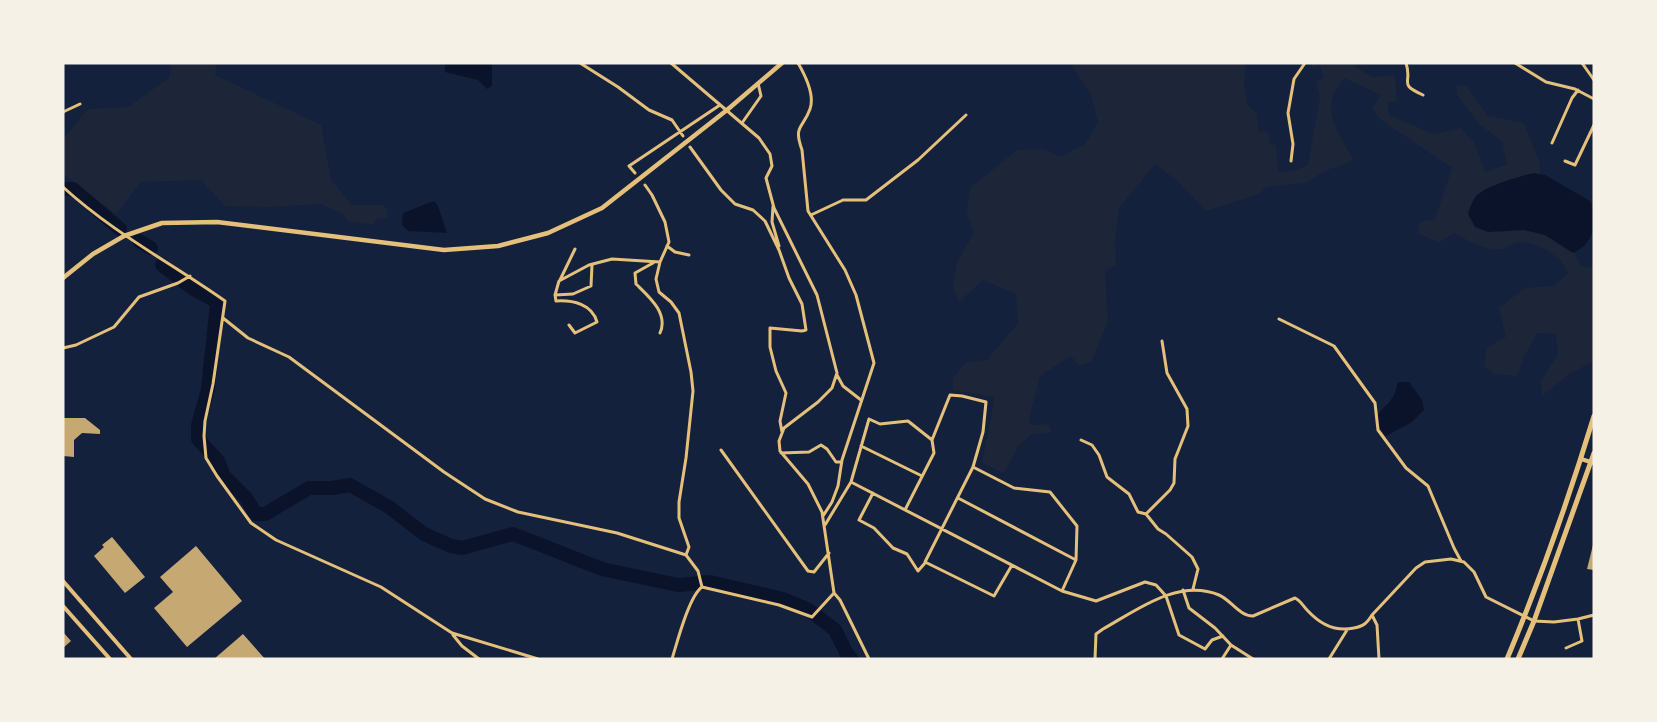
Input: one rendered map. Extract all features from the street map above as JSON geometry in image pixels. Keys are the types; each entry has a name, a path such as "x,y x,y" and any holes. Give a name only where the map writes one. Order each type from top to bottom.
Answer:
{"highway":[{"path":"1507,659 1581,459 1594,416"},
{"path":"1518,659 1593,463 1594,453"}],"main road":[{"path":"63,278 93,254 124,236 162,223 217,222 444,250 498,246 548,233 602,208 727,110 782,63"}],"street":[{"path":"580,63 649,110 672,120 683,136"},
{"path":"671,63 759,138 770,154 772,166 766,178 773,204 817,295 837,375 843,386 861,400"},
{"path":"798,63 811,98 810,109 798,128 808,211 845,270 856,295 874,363 841,462 838,486 823,516"},
{"path":"1291,161 1293,144 1288,113 1294,79 1305,63"},
{"path":"1406,63 1407,85 1423,95"},
{"path":"1515,63 1546,82 1578,90 1594,99"},
{"path":"1582,63 1594,80"},
{"path":"742,123 761,96 758,83"},
{"path":"1552,143 1572,98 1578,90"},
{"path":"63,112 80,104"},
{"path":"635,173 629,166 720,105"},
{"path":"811,215 843,200 866,200 918,160 966,115"},
{"path":"1565,161 1575,165 1594,124"},
{"path":"690,147 721,190 735,204 753,210 765,220 802,304 806,330 770,328 770,347 776,371 786,393 780,421 782,434"},
{"path":"645,185 665,222 669,242 660,262 656,279 659,292 679,313 692,381 686,458 679,502 679,518 689,547 686,555"},
{"path":"63,187 124,236 190,276 225,301 204,436 206,458 251,523 276,540 381,587 452,633 538,659"},
{"path":"773,204 772,222 779,250"},
{"path":"667,246 675,252 689,255"},
{"path":"569,325 575,333 597,322 594,313 585,306 567,300 556,301 559,281 575,249"},
{"path":"559,281 592,264 612,259 660,262"},
{"path":"654,262 635,273 636,284 652,300 660,313 662,328 660,333"},
{"path":"555,296 573,294 591,286 592,264"},
{"path":"63,348 76,345 114,327 140,297 151,291 178,283 190,276"},
{"path":"223,318 248,338 289,357 444,472 485,499 518,512 617,533 686,555 698,571 702,587"},
{"path":"1280,319 1334,346 1375,403 1377,430 1406,468 1428,486 1454,548 1462,562 1474,573 1486,597 1534,621 1554,622 1594,615"},
{"path":"1146,514 1174,483 1175,459 1188,426 1187,409 1167,373 1162,341"},
{"path":"837,375 832,388 784,428 779,441 781,453 808,484 823,516 834,593 840,600 869,659"},
{"path":"873,493 859,520 874,528 893,548 907,554 918,571 925,562 973,467 983,432 986,402 950,395 932,440 934,453 905,510"},
{"path":"825,525 851,482 869,419 880,423 908,421 932,440"},
{"path":"1081,440 1092,445 1099,455 1107,477 1128,494 1138,512 1146,514 1158,529 1192,557 1198,569 1193,589"},
{"path":"781,453 809,452 821,445 836,462 841,462"},
{"path":"861,446 922,476"},
{"path":"721,450 808,571 814,572 829,553"},
{"path":"1581,459 1593,463"},
{"path":"973,467 1014,488 1050,492 1077,526 1076,560 1062,591"},
{"path":"851,482 1062,591 1096,601 1145,582 1156,585 1166,596 1179,635 1205,649 1212,640 1223,636"},
{"path":"958,498 1076,560"},
{"path":"1095,659 1096,634 1166,596 1183,590 1193,589 1219,595 1247,616 1253,616 1295,598 1321,624 1333,629 1347,630 1367,623 1416,568 1425,562 1451,559 1462,562"},
{"path":"925,562 994,596 1012,565"},
{"path":"63,581 131,659"},
{"path":"672,659 697,590 702,587 779,605 812,617 834,593"},
{"path":"1183,590 1189,608 1232,645 1253,659"},
{"path":"63,606 110,659"},
{"path":"1372,615 1377,625 1379,659"},
{"path":"1566,648 1582,641 1578,619"},
{"path":"1329,659 1347,630"},
{"path":"452,633 462,646 479,659"},
{"path":"1222,659 1232,645"}],"shaded area":[{"path":"172,63 217,63 215,75 321,125 331,180 352,205 383,205 388,211 387,219 378,218 373,225 347,221 343,214 321,204 270,207 225,206 201,180 141,182 116,214 63,174 63,139 88,109 128,107 169,78"},
{"path":"445,63 492,63 492,86 487,89 478,80 445,72"},
{"path":"1072,63 1246,63 1244,84 1247,104 1257,114 1259,131 1268,132 1270,144 1276,145 1278,172 1293,171 1308,165 1320,97 1316,81 1324,78 1320,65 1313,68 1311,63 1358,63 1355,66 1372,77 1395,76 1397,101 1388,103 1389,115 1434,134 1461,128 1475,144 1485,172 1507,165 1502,141 1479,124 1457,95 1457,85 1466,86 1488,116 1524,123 1540,164 1540,189 1569,239 1580,266 1594,268 1594,361 1569,374 1542,396 1541,381 1558,354 1556,334 1537,333 1517,376 1493,374 1484,366 1487,348 1506,337 1499,308 1525,288 1555,286 1568,273 1560,260 1530,243 1515,243 1496,249 1477,245 1454,233 1440,242 1419,234 1419,222 1435,219 1452,168 1381,120 1372,109 1381,95 1344,78 1336,89 1331,110 1336,129 1353,159 1349,163 1327,170 1305,183 1266,187 1259,194 1206,211 1175,179 1155,164 1119,208 1115,242 1116,266 1105,270 1108,322 1091,362 1079,366 1071,356 1040,376 1029,419 1032,425 1049,424 1051,432 1031,435 1019,445 1004,473 982,463 995,397 953,390 953,378 966,362 987,360 1018,323 1016,294 983,280 959,302 953,288 957,262 974,233 967,214 970,188 1017,150 1044,149 1061,157 1086,143 1098,122 1091,94 1074,70"},
{"path":"1534,173 1545,175 1590,201 1595,216 1593,231 1586,244 1573,253 1545,235 1524,230 1488,232 1475,227 1468,214 1473,200 1481,192 1503,182"},
{"path":"434,201 438,206 447,233 408,231 402,225 403,213"},
{"path":"1399,382 1409,382 1422,400 1424,410 1412,422 1386,436 1380,428 1378,417 1394,395"}],"building":[{"path":"63,418 85,418 100,430 100,434 82,433 74,440 74,457 63,456"},
{"path":"112,537 145,577 125,593 94,556"},
{"path":"1594,545 1594,570 1587,569"},
{"path":"196,546 242,601 187,647 154,608 173,592 160,577"},
{"path":"63,632 71,641 63,648"},
{"path":"243,634 265,659 214,659"}],"waterway":[{"path":"63,189 73,189 120,229"},
{"path":"139,241 151,248"},
{"path":"162,265 217,304 208,389 198,425 198,439 218,461 224,476 246,498 256,514 265,514 309,488 350,485 389,507 424,534 451,546 462,548 513,534 602,569 678,585 710,582 783,599 809,610 835,630 852,659"}]}
